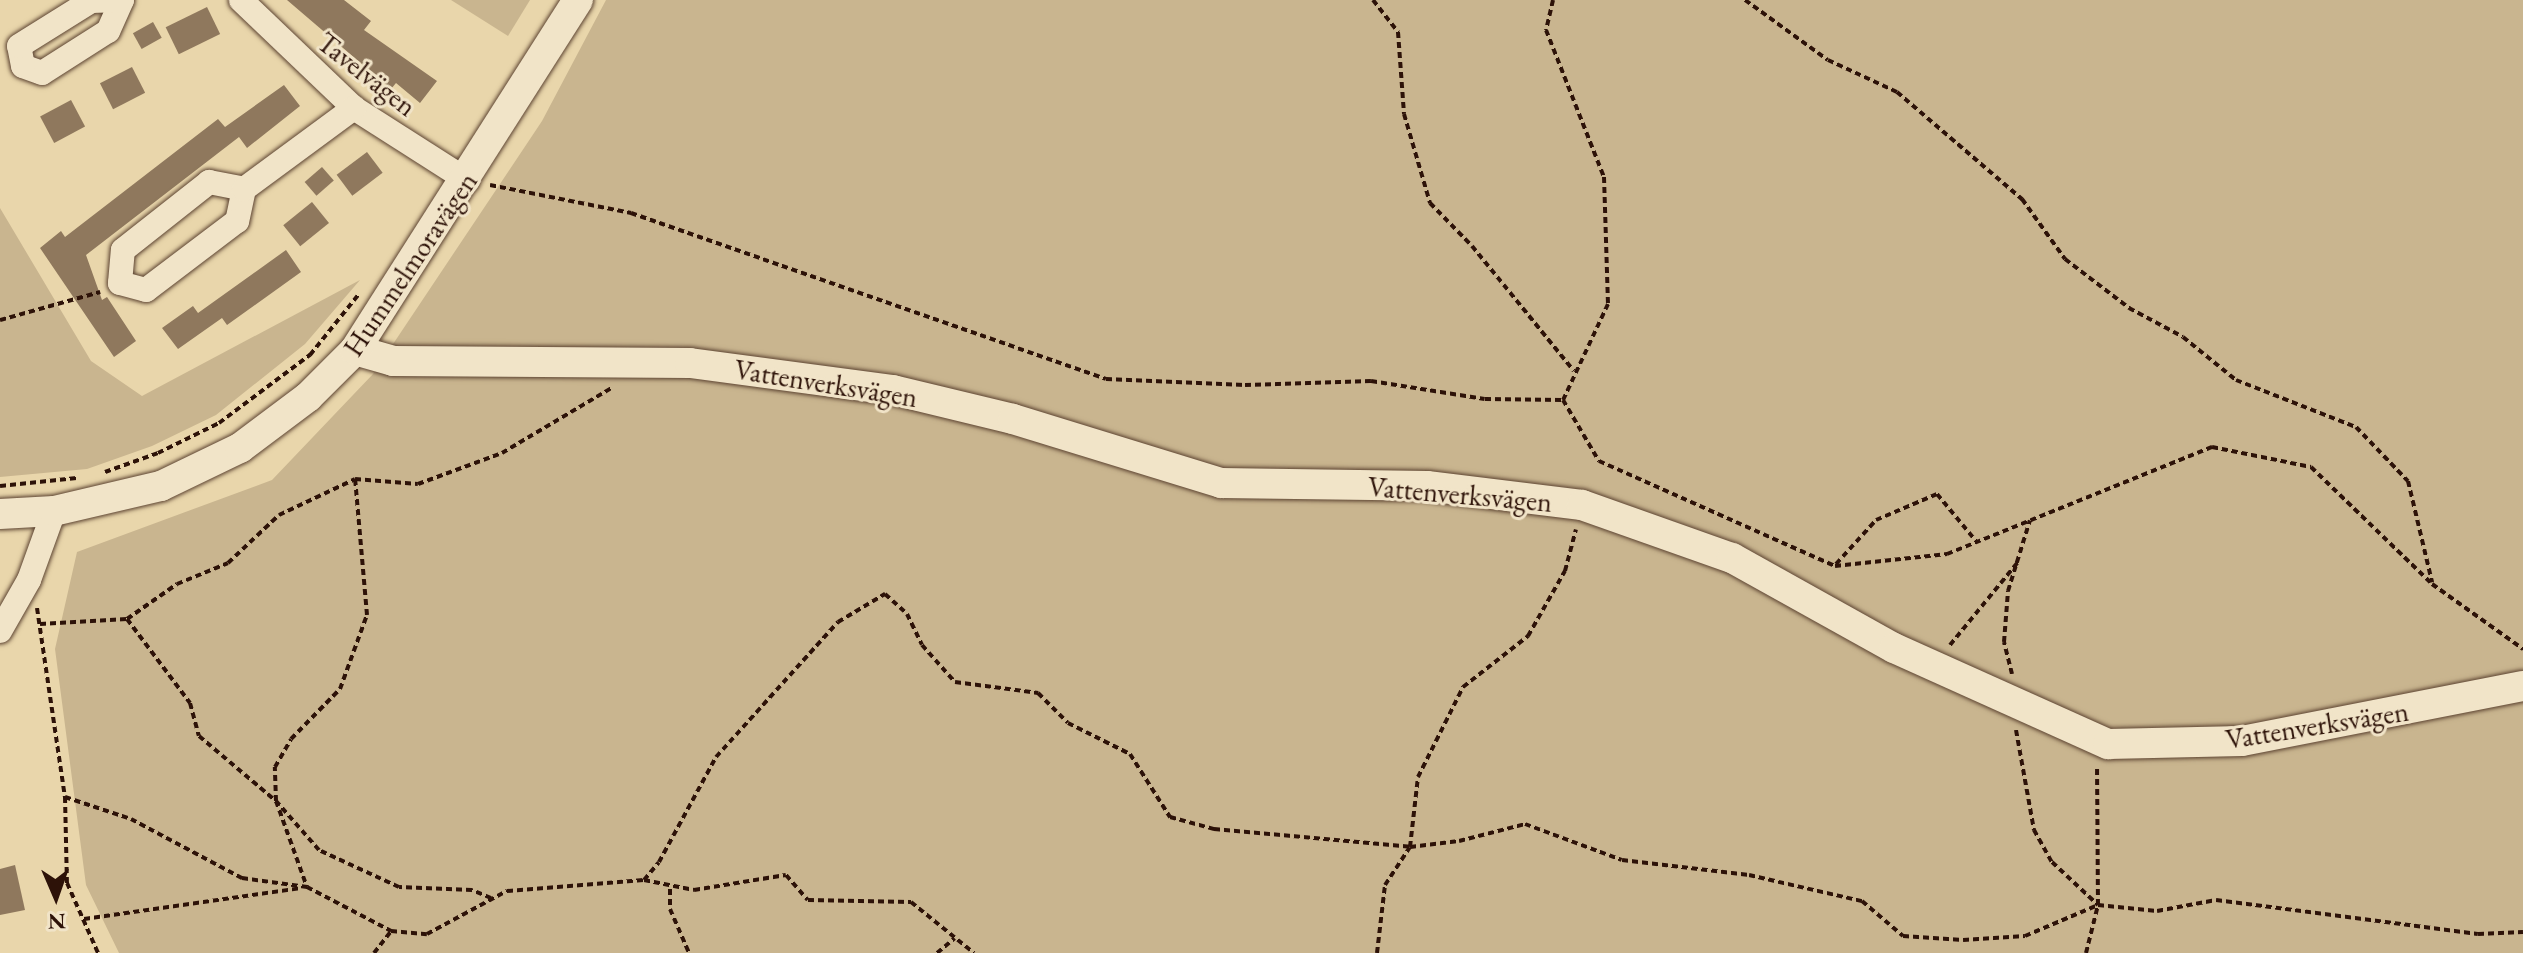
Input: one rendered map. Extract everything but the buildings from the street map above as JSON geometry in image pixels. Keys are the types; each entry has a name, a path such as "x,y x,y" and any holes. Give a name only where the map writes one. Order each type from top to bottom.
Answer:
{"street":[{"name":"Tavelvägen","path":"241,0 354,108 468,181"},
{"name":"Hummelmoravägen","path":"0,514 54,511 161,486 240,448 308,397 355,350 468,181 578,0"},
{"path":"244,189 209,182 123,250 120,283 146,290 237,221 244,189 354,108"},
{"name":"Vattenverksvägen","path":"355,350 393,361 690,363 893,390 1013,419 1221,483 1427,486 1582,505 1732,558 1933,667 2108,744 2242,741 2523,686"},
{"path":"0,631 29,580 54,511"}],"path":[{"path":"1373,0 1398,32 1404,114 1430,203 1472,246 1574,371"},
{"path":"1553,0 1546,30 1604,177 1608,304 1563,400"},
{"path":"1745,0 1828,60 1897,92 2022,199 2065,259 2129,308 2183,337 2236,380 2356,427 2408,481 2432,584"},
{"path":"468,181 631,213 1106,379 1245,385 1371,381 1485,399 1563,400"},
{"path":"0,320 72,304 120,283"},
{"path":"0,486 92,476 158,453 219,423 310,355 367,283"},
{"path":"40,624 127,619 177,584 228,563 279,515 355,479 418,484 502,453 630,377 633,361"},
{"path":"1563,400 1599,461 1835,566 1947,554 2212,447 2311,467 2432,584 2523,649"},
{"path":"307,887 276,801 275,767 291,739 340,689 367,615 355,479"},
{"path":"1835,566 1876,520 1937,494 1976,542"},
{"path":"1377,953 1385,885 1410,847 1418,777 1463,687 1528,636 1565,571 1582,505"},
{"path":"2030,520 2022,557 2008,591 2004,642 2014,704 2018,758 2034,830 2052,862 2098,905"},
{"path":"1933,667 2022,557"},
{"path":"29,580 40,624 65,797 67,883 98,953"},
{"path":"644,880 659,862 716,757 838,622 885,594 907,614 922,645 955,682 1038,693 1068,723 1130,754 1170,817 1214,829 1410,847 1459,841 1525,824 1622,860 1749,875 1862,901 1903,936 1963,940 2025,936 2098,905 2157,911 2216,900 2478,934 2523,932"},
{"path":"127,619 190,703 199,736 276,801 319,850 399,887 472,890 491,898"},
{"path":"2086,953 2098,905 2096,739"},
{"path":"65,797 131,819 203,853 242,878 307,887 391,931 427,934 491,898 556,885 644,880 670,889 694,890 786,875 808,900 911,902 974,953"},
{"path":"84,919 307,887"},
{"path":"670,889 670,909 689,953"},
{"path":"374,953 391,931"},
{"path":"937,953 955,938"}],"shaded area":[{"path":"451,0 530,0 508,36"},
{"path":"606,0 2523,0 2523,953 119,953 86,885 55,649 77,552 272,480 373,374 542,121"},
{"path":"0,208 91,361 142,396 360,280 305,344 216,415 152,446 87,469 0,477"}]}
